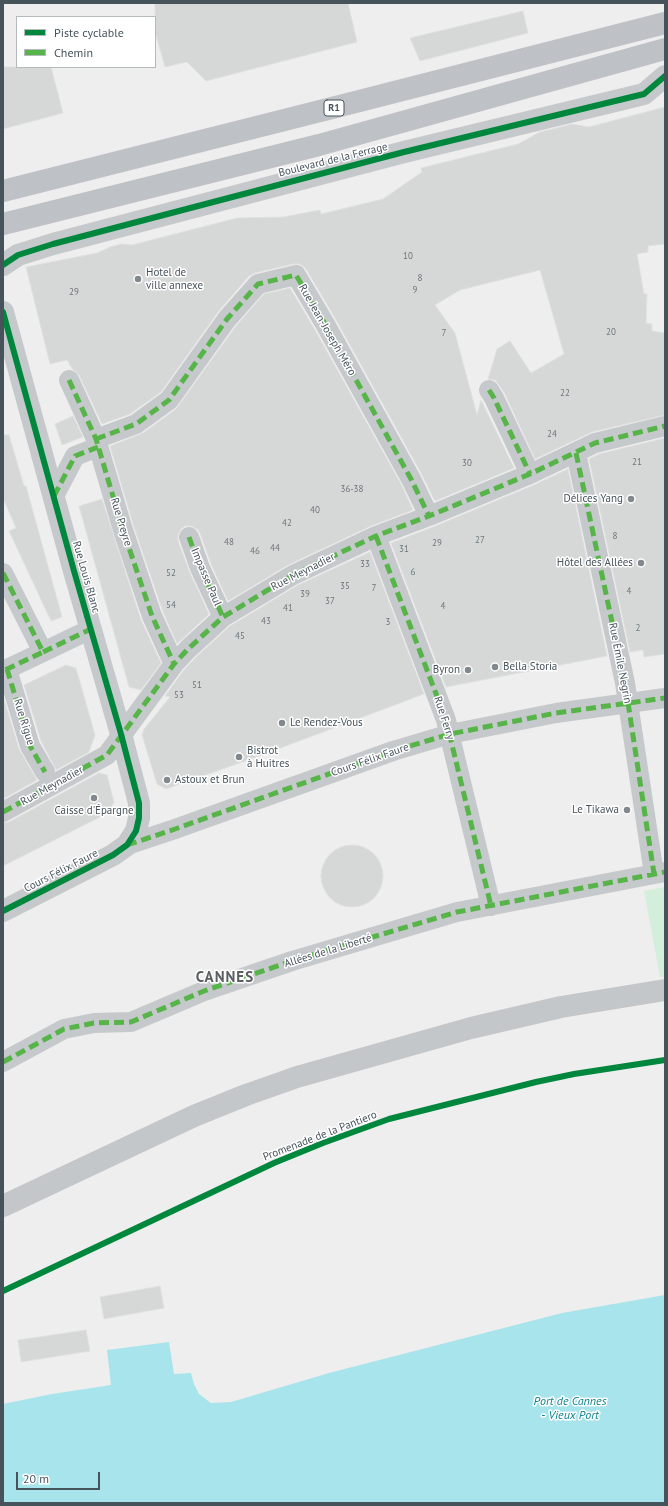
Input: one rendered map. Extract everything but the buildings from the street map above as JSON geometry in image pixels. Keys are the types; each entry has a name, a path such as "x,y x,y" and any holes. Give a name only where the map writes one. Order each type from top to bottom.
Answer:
{"highway":[{"name":"R1","path":"3,190 328,109 665,22"},
{"path":"3,224 319,145 665,50"}],"main road":[{"path":"3,1206 194,1116 246,1095 297,1077 470,1028 561,1007 665,990"}],"street":[{"name":"Boulevard de la Ferrage","path":"3,265 18,255 60,242 397,154 644,94 663,77"},
{"name":"Rue Jean-Joseph Méro","path":"97,443 136,424 169,400 227,319 258,284 296,275 337,344 411,479 429,516"},
{"name":"Rue Louis Blanc","path":"3,312 139,803 139,818 136,831 127,845"},
{"name":"Rue Preyre","path":"69,380 97,443 123,530 152,616 174,664"},
{"path":"489,390 530,474"},
{"name":"Rue Meynadier","path":"3,812 107,755 174,664 223,617 293,574 376,536 429,516 530,474 595,443 665,426"},
{"path":"54,496 75,456 97,443"},
{"name":"Rue Émile Negrin","path":"576,453 625,683 659,873"},
{"name":"Rue Ferry","path":"376,536 446,720 491,906"},
{"name":"Impasse Paul","path":"189,537 200,568 223,617"},
{"path":"3,573 42,652"},
{"name":"Rue Louis Blanc","path":"5,670 91,629"},
{"name":"Rue Rigue","path":"5,670 30,746 45,772"},
{"name":"Cours Félix Faure","path":"3,912 113,855 127,845 393,751 450,734 556,713 665,698"},
{"name":"Allées de la Liberté","path":"3,1062 64,1029 94,1023 131,1022 199,993 292,961 457,912 659,873"}],"green space":[{"path":"665,887 665,977 660,977 644,891"}],"water":[{"name":"Port de Cannes - Vieux Port","path":"665,1295 665,1503 3,1503 3,1404 52,1394 111,1385 107,1350 169,1342 174,1374 191,1373 199,1394 211,1403 231,1402 329,1373 562,1313"}],"marked path":[{"path":"96,439 136,424 169,400 227,319 258,284 296,275 411,479 429,516"},
{"path":"69,380 96,439 123,530 152,616 174,664"},
{"path":"489,390 530,474"},
{"path":"3,812 107,755 174,664 188,649 223,617 293,575 376,536 429,516 530,474 595,443 665,426"},
{"path":"54,496 75,456 98,447"},
{"path":"576,453 625,683 654,874"},
{"path":"376,536 446,720 491,906"},
{"path":"189,537 200,568 223,617"},
{"path":"3,573 43,652 3,671"},
{"path":"43,652 91,629"},
{"path":"7,669 30,746 45,772"},
{"path":"127,845 393,751 450,734 556,713 665,698"},
{"path":"3,1062 64,1029 94,1023 131,1022 204,991 292,961 457,912 665,872"}],"cycle path":[{"path":"3,265 18,255 53,244 404,152 644,94 665,76"},
{"path":"3,312 139,803 139,818 136,831 127,845 113,855 3,911"},
{"name":"Promenade de la Pantiero","path":"3,1291 274,1163 389,1119 536,1082 574,1074 665,1060"}],"place":[{"name":"Hotel de ville annexe","path":"138,279"},
{"name":"Délices Yang","path":"631,499"},
{"name":"Hôtel des Allées","path":"641,563"},
{"name":"Bella Storia","path":"495,667"},
{"name":"Byron","path":"468,670"},
{"name":"Le Rendez-Vous","path":"282,723"},
{"name":"Bistrot à Huitres","path":"239,757"},
{"name":"Astoux et Brun","path":"167,780"},
{"name":"Caisse d'Épargne","path":"94,798"},
{"name":"Le Tikawa","path":"627,810"}],"district":[{"name":"CANNES","path":"225,978"}]}
